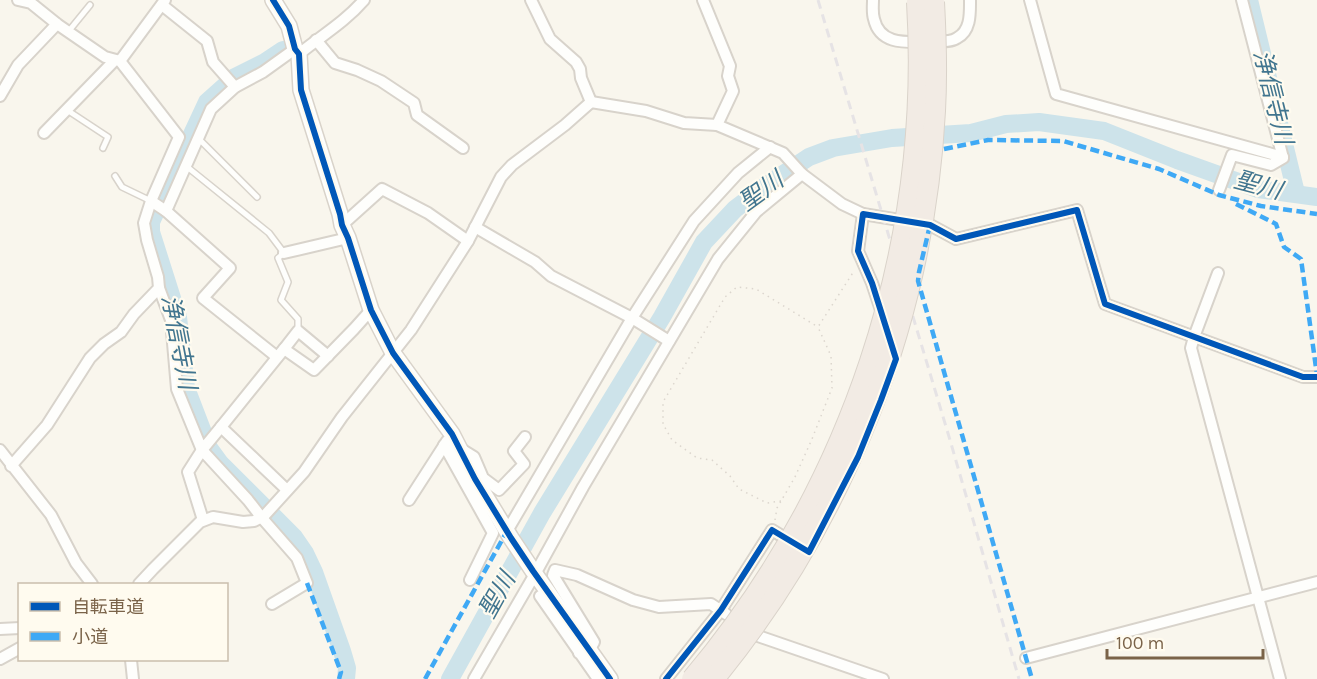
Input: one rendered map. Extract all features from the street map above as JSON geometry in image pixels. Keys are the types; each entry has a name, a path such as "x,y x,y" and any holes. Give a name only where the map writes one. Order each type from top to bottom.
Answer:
{"highway":[{"path":"692,679 758,592 791,539 821,483 846,426 877,340 901,246 911,177 925,2 936,74 935,111 924,215 903,315 874,404 849,463 807,547 762,616 714,679"}],"street":[{"path":"18,0 20,2 32,1 68,32 105,57 118,61 180,138 195,142"},
{"path":"273,0 289,27 297,51 301,90 371,310 393,353 585,651 598,679"},
{"path":"165,211 211,109 232,82 263,72 316,40 341,23 364,0"},
{"path":"531,0 550,39 576,62 591,102"},
{"path":"703,0 730,66 728,76 734,91 717,125"},
{"path":"873,0 874,19 878,28 892,40 903,42 957,39 963,33 970,18 970,0"},
{"path":"1030,0 1056,94 1283,157"},
{"path":"1242,0 1283,157"},
{"path":"44,134 118,61 164,2 207,41 213,62 232,82"},
{"path":"0,96 18,65 57,24"},
{"path":"316,40 335,63 381,81 414,102 417,115 463,148"},
{"path":"930,225 939,142 944,41"},
{"path":"591,102 646,111 684,123 717,125 783,153 802,174 842,204 863,214 930,225 956,240 1077,210 1105,304 1303,377 1317,377"},
{"path":"141,583 203,520 213,517 233,521 254,521 263,517 304,472 342,417 411,330 468,241 501,177 512,165 591,102"},
{"path":"180,138 144,223 147,240 159,288 171,320 177,389 202,450 297,558 307,583 272,604"},
{"path":"509,534 632,318 694,221 738,173 770,147"},
{"path":"1219,190 1232,155 1271,165 1283,157"},
{"path":"474,679 583,487 718,259 756,212 802,174"},
{"path":"284,253 345,231 382,189 428,213 468,241"},
{"path":"152,202 230,268 203,298 281,353 314,370 371,310"},
{"path":"722,679 780,601 809,552 858,458 896,358 872,284 860,260 858,251 863,214"},
{"path":"476,227 535,262 551,276 669,340"},
{"path":"1218,273 1191,348 1280,679"},
{"path":"11,465 48,425 90,358 121,332 134,314 159,288"},
{"path":"203,520 188,472 202,450 298,331 328,356"},
{"path":"221,427 287,490"},
{"path":"452,442 474,457 483,478 499,490 524,464 514,451 525,437"},
{"path":"409,500 452,442"},
{"path":"452,442 493,534 470,580"},
{"path":"0,450 51,515 76,562 91,583"},
{"path":"666,679 721,610 772,530 809,552"},
{"path":"585,651 594,642 553,575 555,570 577,575 633,600 659,607 711,603 755,636 883,679"},
{"path":"1026,658 1317,582"},
{"path":"540,596 610,679"},
{"path":"0,629 18,628"},
{"path":"0,659 18,649"},
{"path":"131,661 133,679"}],"lane":[{"path":"68,32 90,5"},
{"path":"67,110 108,138 103,148"},
{"path":"195,142 258,197"},
{"path":"186,166 269,233 284,253 278,258 288,282 281,300 298,319 298,331"},
{"path":"115,176 122,187 152,202"}],"path":[{"path":"819,327 860,260"},
{"path":"772,530 777,508 795,477 832,388 831,356 819,327 756,289 737,287 725,297 663,402 663,424 672,440 697,458 712,460 730,476 739,489 767,503 781,501"}],"waterway":[{"name":"浄信寺川","path":"1249,0 1296,193"},
{"name":"浄信寺川","path":"283,50 235,77 207,102 151,222 151,232 178,317 186,388 209,448 220,463 294,537 305,553 342,651 347,668 346,679"},
{"name":"聖川","path":"450,679 542,513 662,317 704,242 735,209 809,157 833,148 892,138 971,133 1006,124 1039,122 1104,131 1258,189 1317,197"}],"railway":[{"path":"818,0 1019,679"}],"marked path":[{"path":"944,149 988,140 1063,141 1159,169 1219,195 1261,206 1317,214"},
{"path":"1236,204 1276,224 1284,247 1301,259 1317,375"},
{"path":"930,225 918,281 1032,679"},
{"path":"425,679 507,531"},
{"path":"307,583 341,672 339,679"}],"cycle path":[{"path":"273,0 289,26 295,49 299,54 301,90 342,225 371,310 393,353 452,434 475,479 511,538 610,679"},
{"path":"666,679 721,610 772,530 809,552 858,457 896,359 872,283 858,251 863,214 930,225 956,239 1077,210 1105,304 1303,377 1317,377"}]}
